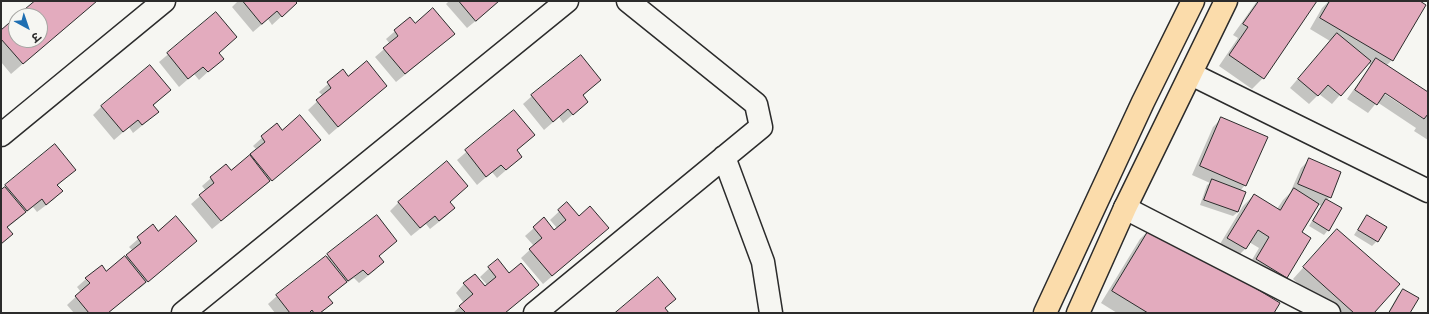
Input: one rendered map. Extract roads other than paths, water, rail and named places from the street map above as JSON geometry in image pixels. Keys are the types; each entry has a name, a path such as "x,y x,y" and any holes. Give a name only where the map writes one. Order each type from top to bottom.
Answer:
{"main road":[{"path":"1045,313 1143,102 1193,1"},
{"path":"1078,313 1125,208 1226,1"}],"street":[{"path":"1,135 164,1"},
{"path":"183,313 567,1"},
{"path":"535,313 761,127 756,104 628,1"},
{"path":"1191,74 1428,191"},
{"path":"724,157 764,262 771,313"},
{"path":"1125,208 1328,313"}]}
